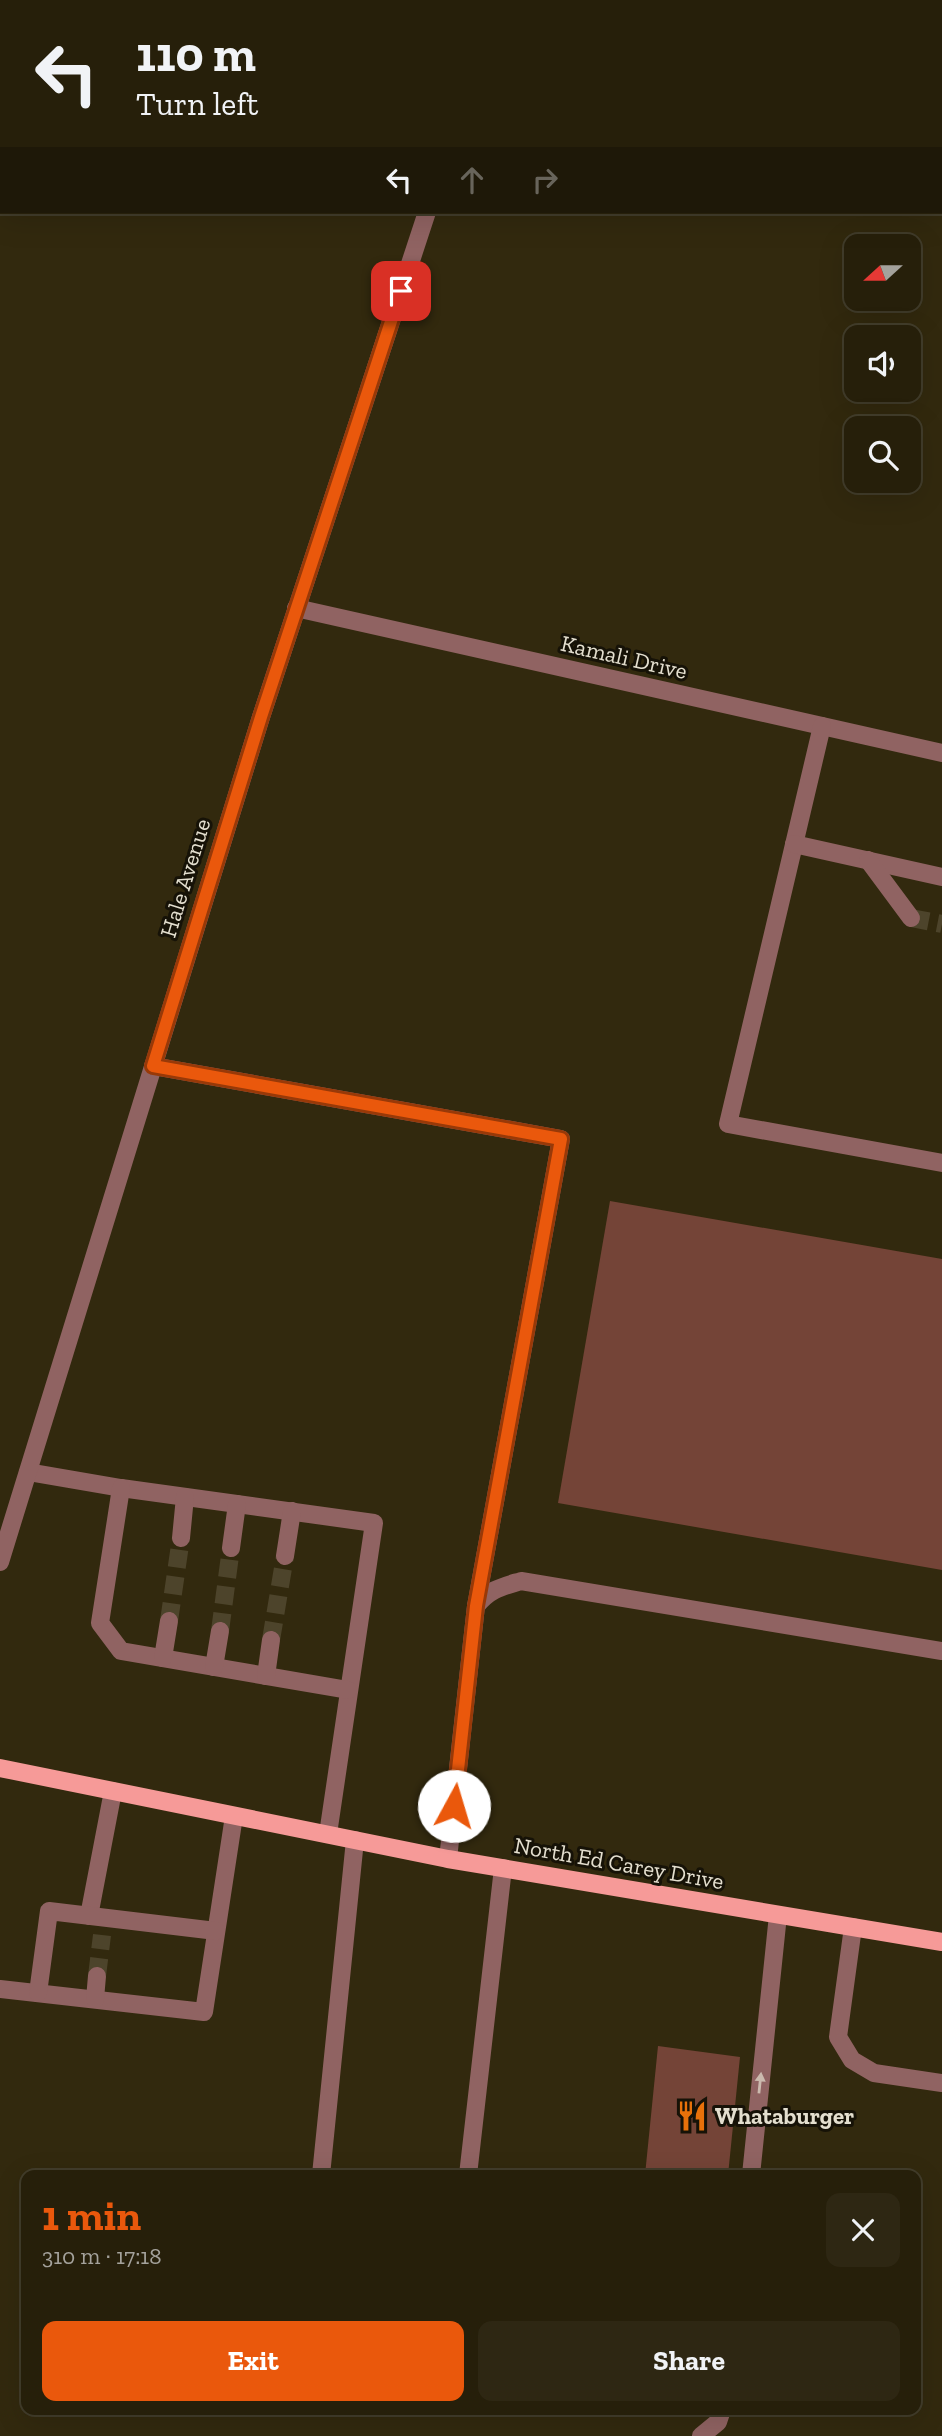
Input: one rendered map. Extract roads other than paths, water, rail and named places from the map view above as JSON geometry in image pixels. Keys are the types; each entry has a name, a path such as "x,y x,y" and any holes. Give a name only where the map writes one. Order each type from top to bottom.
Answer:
{"main road":[{"name":"North Ed Carey Drive","path":"0,1769 448,1858 942,1942"}],"street":[{"name":"Hale Avenue","path":"0,1562 296,608 426,214"},
{"name":"Kamali Drive","path":"296,608 942,753"},
{"path":"822,726 728,1124 942,1163"},
{"path":"794,844 942,877"},
{"path":"868,860 912,918"},
{"path":"153,1066 561,1139 476,1606 448,1858"},
{"path":"28,1472 121,1488 374,1522 328,1834"},
{"path":"121,1488 100,1623 121,1651 348,1690"},
{"path":"181,1538 186,1497"},
{"path":"231,1548 237,1504"},
{"path":"285,1556 292,1511"},
{"path":"476,1606 486,1593 521,1581 942,1651"},
{"path":"163,1658 169,1621"},
{"path":"214,1667 220,1631"},
{"path":"266,1676 271,1640"},
{"path":"98,1922 113,1791"},
{"path":"0,1989 204,2012 234,1816"},
{"path":"322,2170 355,1840"},
{"path":"469,2170 503,1868"},
{"path":"38,1993 49,1911 98,1922 216,1931"},
{"path":"752,2170 778,1914"},
{"path":"853,1927 838,2037 852,2060 874,2073 942,2082"},
{"path":"95,1999 97,1976"},
{"path":"701,2436 718,2422 720,2415"}],"tunnel":[{"path":"911,918 942,924"},
{"path":"169,1621 181,1538"},
{"path":"220,1631 231,1548"},
{"path":"271,1640 285,1556"},
{"path":"97,1976 102,1935"}],"place":[{"name":"Whataburger","path":"692,2116"}]}
